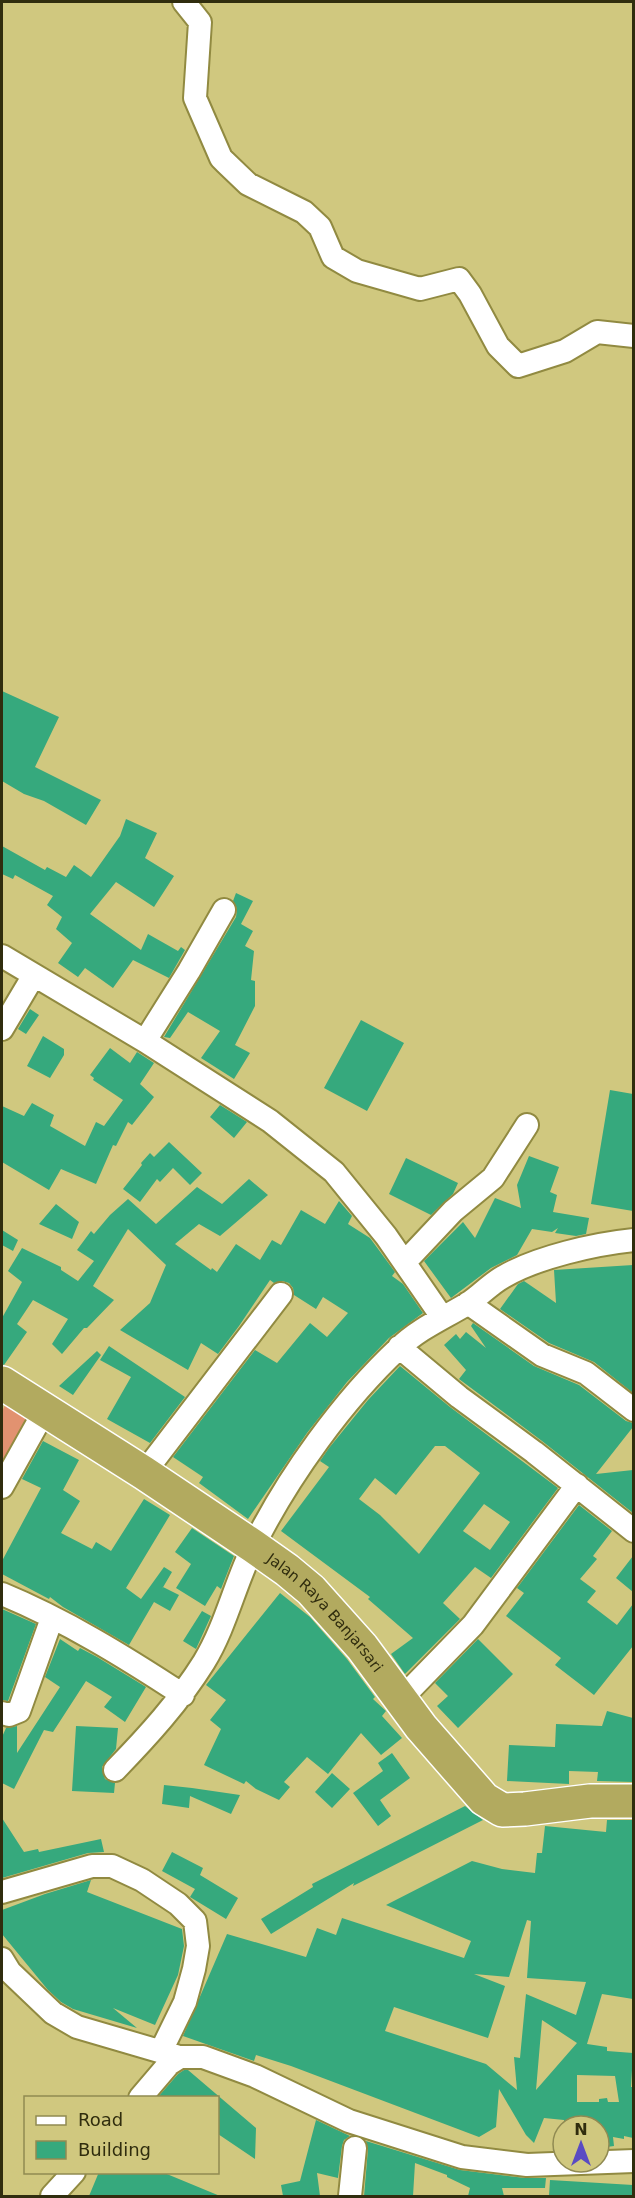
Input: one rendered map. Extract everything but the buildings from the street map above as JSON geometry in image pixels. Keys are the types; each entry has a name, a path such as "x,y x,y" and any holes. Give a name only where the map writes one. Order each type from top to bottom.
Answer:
{"highway":[{"name":"Jalan Raya Banjarsari","path":"2,1383 144,1473 287,1570 327,1607 362,1647 401,1699 484,1799 502,1810 590,1801 633,1801"}],"street":[{"path":"184,2 200,22 195,98 221,158 248,184 304,212 320,227 333,257 357,271 420,289 459,279 470,294 498,346 518,366 565,351 597,332 633,336"},
{"path":"145,1041 224,910"},
{"path":"2,956 145,1041 270,1121 334,1172 405,1262 441,1317"},
{"path":"2,1029 34,975"},
{"path":"405,1262 453,1211 493,1178 527,1125"},
{"path":"115,1770 183,1695 214,1642 253,1546 282,1494 319,1440 399,1347 441,1317 468,1303 503,1276 541,1261 598,1244 633,1240"},
{"path":"144,1473 281,1294"},
{"path":"468,1303 542,1355 586,1373 633,1410"},
{"path":"399,1347 475,1410 577,1485 633,1531"},
{"path":"2,1487 45,1410"},
{"path":"401,1699 473,1625 577,1485"},
{"path":"2,1594 52,1617 125,1658 183,1695"},
{"path":"2,1713 9,1715 19,1711 52,1617"},
{"path":"2,1893 92,1866 112,1866 142,1880 178,1904 195,1921 198,1947 169,2064 141,2096"},
{"path":"2,1959 10,1972 53,2013 77,2028 170,2054 203,2057 255,2076 349,2121 462,2157 527,2165 633,2161"},
{"path":"350,2196 355,2148"},
{"path":"52,2196 72,2174"}],"shaded area":[{"path":"7,1402 30,1416 2,1466 2,1411"}]}
